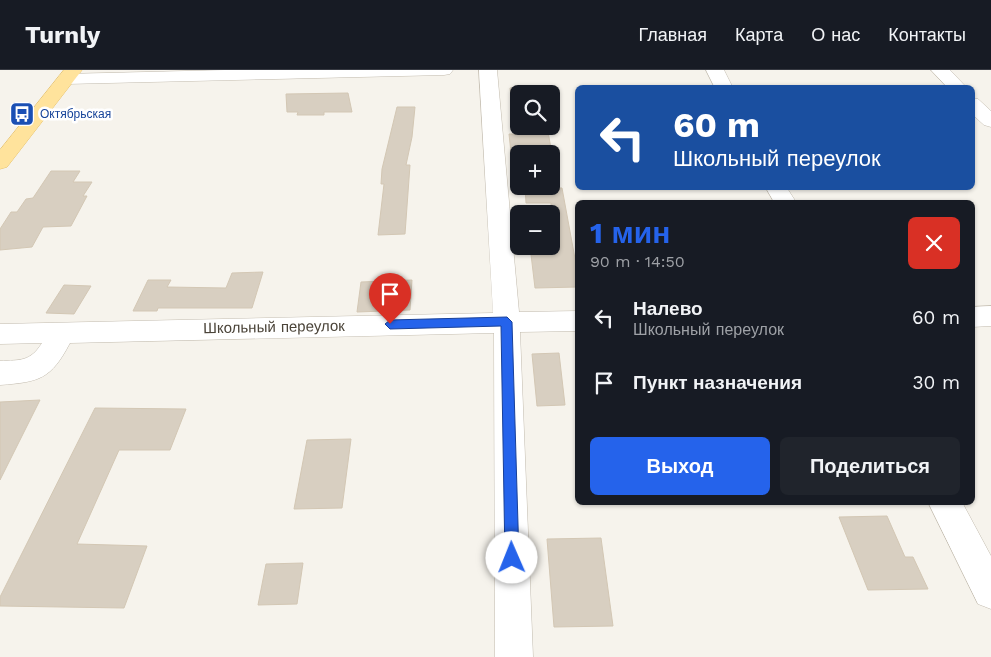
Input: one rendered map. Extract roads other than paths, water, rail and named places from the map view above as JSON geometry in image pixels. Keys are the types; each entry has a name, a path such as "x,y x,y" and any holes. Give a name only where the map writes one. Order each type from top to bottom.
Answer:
{"main road":[{"path":"0,163 70,74"}],"street":[{"path":"70,74 444,70"},
{"path":"488,70 507,322 514,657"},
{"path":"715,70 722,85"},
{"path":"940,70 955,85"},
{"path":"975,106 991,121"},
{"path":"975,317 991,316"},
{"name":"Школьный переулок","path":"0,334 575,321"},
{"path":"0,373 28,371 37,367 49,357 62,333"},
{"path":"946,505 991,591"}],"place":[{"name":"Октябрьская","path":"22,114"}]}
